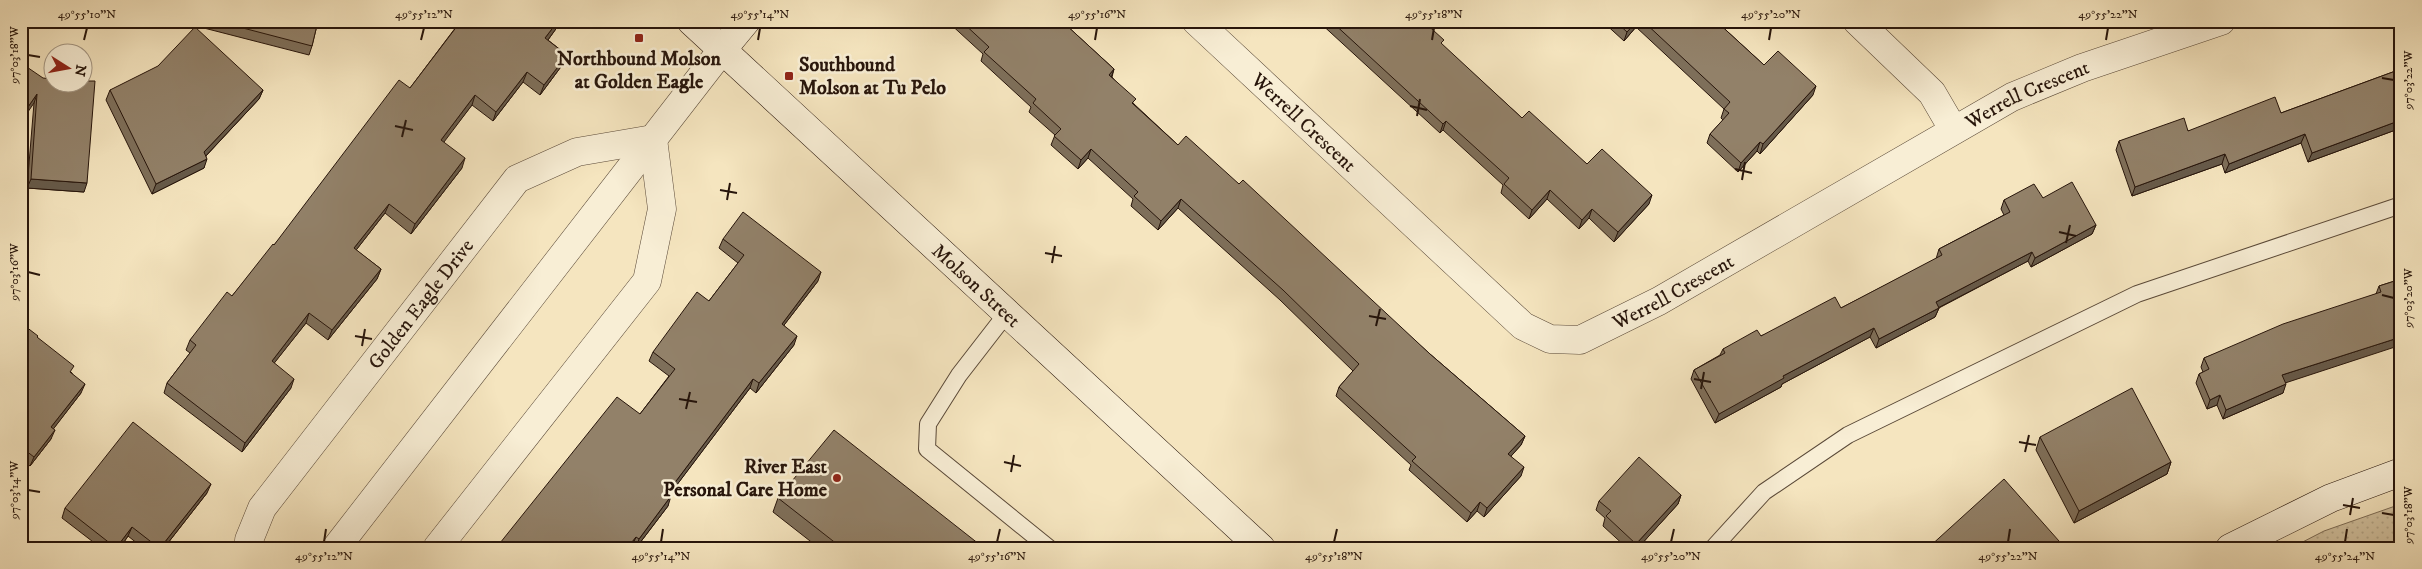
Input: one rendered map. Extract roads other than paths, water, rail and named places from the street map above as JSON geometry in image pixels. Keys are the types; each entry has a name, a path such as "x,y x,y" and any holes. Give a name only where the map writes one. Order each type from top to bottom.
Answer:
{"street":[{"name":"Molson Street","path":"692,21 1261,548"},
{"path":"336,548 746,21"},
{"name":"Werrell Crescent","path":"1196,21 1523,326 1550,340 1580,340 1659,301 1953,129 2012,97 2053,78 2220,21"},
{"path":"1857,21 1932,93 1953,129"},
{"path":"437,548 647,281 662,209 653,139"},
{"name":"Golden Eagle Drive","path":"249,548 249,540 262,508 517,179 577,152 653,139"},
{"path":"2230,548 2331,498 2401,472"}],"lane":[{"path":"1713,548 1764,492 1857,430 2137,294 2401,205"},
{"path":"1007,313 959,375 928,424 927,449 1049,548"}],"place":[{"name":"Northbound Molson at Golden Eagle","path":"639,38"},
{"name":"Southbound Molson at Tu Pelo","path":"789,76"},
{"name":"River East Personal Care Home","path":"837,478"}]}
